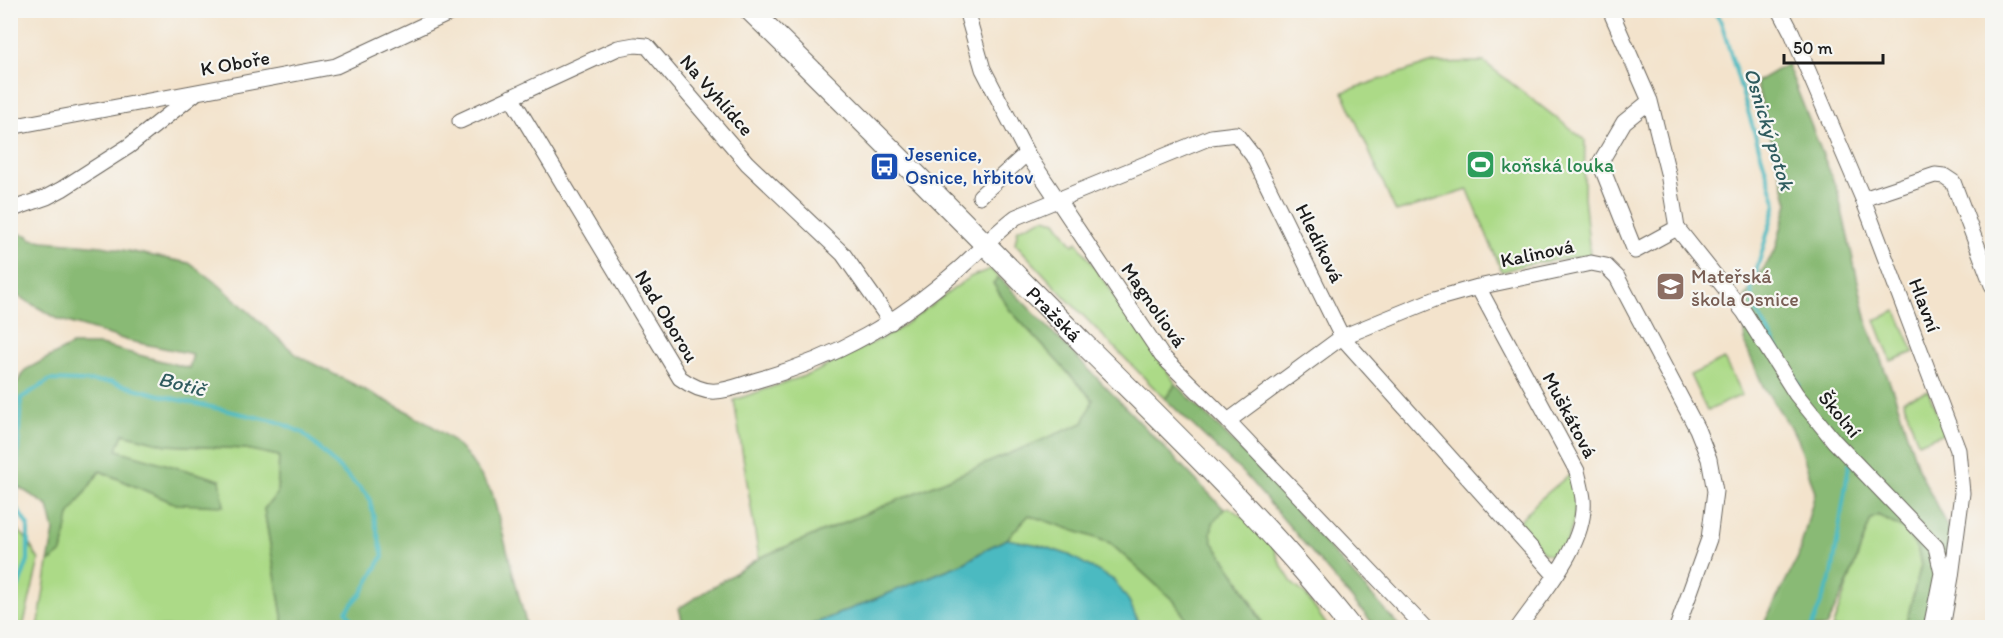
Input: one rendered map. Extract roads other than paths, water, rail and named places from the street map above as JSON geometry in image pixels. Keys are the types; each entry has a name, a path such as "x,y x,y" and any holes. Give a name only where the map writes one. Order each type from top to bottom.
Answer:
{"main road":[{"name":"Pražská","path":"750,10 1185,445 1280,544 1351,627"}],"street":[{"name":"K Oboře","path":"10,127 336,66 456,10"},
{"name":"Magnoliová","path":"966,10 983,69 1027,153 1162,356 1425,627"},
{"name":"Školní","path":"1610,10 1650,101 1668,173 1677,228 1744,312 1796,394 1834,441 1936,547 1942,573 1931,627"},
{"name":"Hlavní","path":"1780,10 1863,199 1958,450 1962,493 1942,627"},
{"name":"Na Vyhlídce","path":"460,121 618,48 635,45 647,46 747,163 843,254 891,322"},
{"path":"10,210 47,197 62,189 129,146 199,91"},
{"name":"Nad Oborou","path":"511,98 680,378 693,388 709,393 780,374 840,351 891,322 957,271 985,244"},
{"path":"1650,101 1624,123 1600,162 1635,251 1677,228"},
{"name":"Hledíková","path":"985,244 1016,217 1211,137 1236,134 1253,156 1342,337 1555,575"},
{"path":"980,196 1027,153"},
{"path":"1863,199 1935,175 1944,176 1953,182 1992,285"},
{"name":"Kalinová","path":"1227,421 1342,337 1435,299 1478,287 1591,263 1606,266 1617,277 1697,429 1709,459 1715,491 1709,538 1677,627"},
{"name":"Muškátová","path":"1478,287 1577,471 1583,501 1580,526 1570,553 1518,627"}],"water":[{"path":"1007,539 1039,545 1069,555 1114,580 1129,601 1140,627 806,627 966,562"}],"waterway":[{"name":"Osnický potok","path":"1713,10 1721,22 1776,204 1751,289 1754,307 1799,385"},
{"name":"Botič","path":"10,595 18,588 28,560 28,526 16,507 21,398 50,380 111,382 278,422 303,433 369,497 383,556 362,593 346,611 357,628"},
{"name":"Osnický potok","path":"1811,628 1832,575 1849,464"}],"place":[{"name":"koňská louka","path":"1480,165"},
{"name":"Jesenice, Osnice, hřbitov","path":"884,166"},
{"name":"Mateřská škola Osnice","path":"1670,287"}]}
